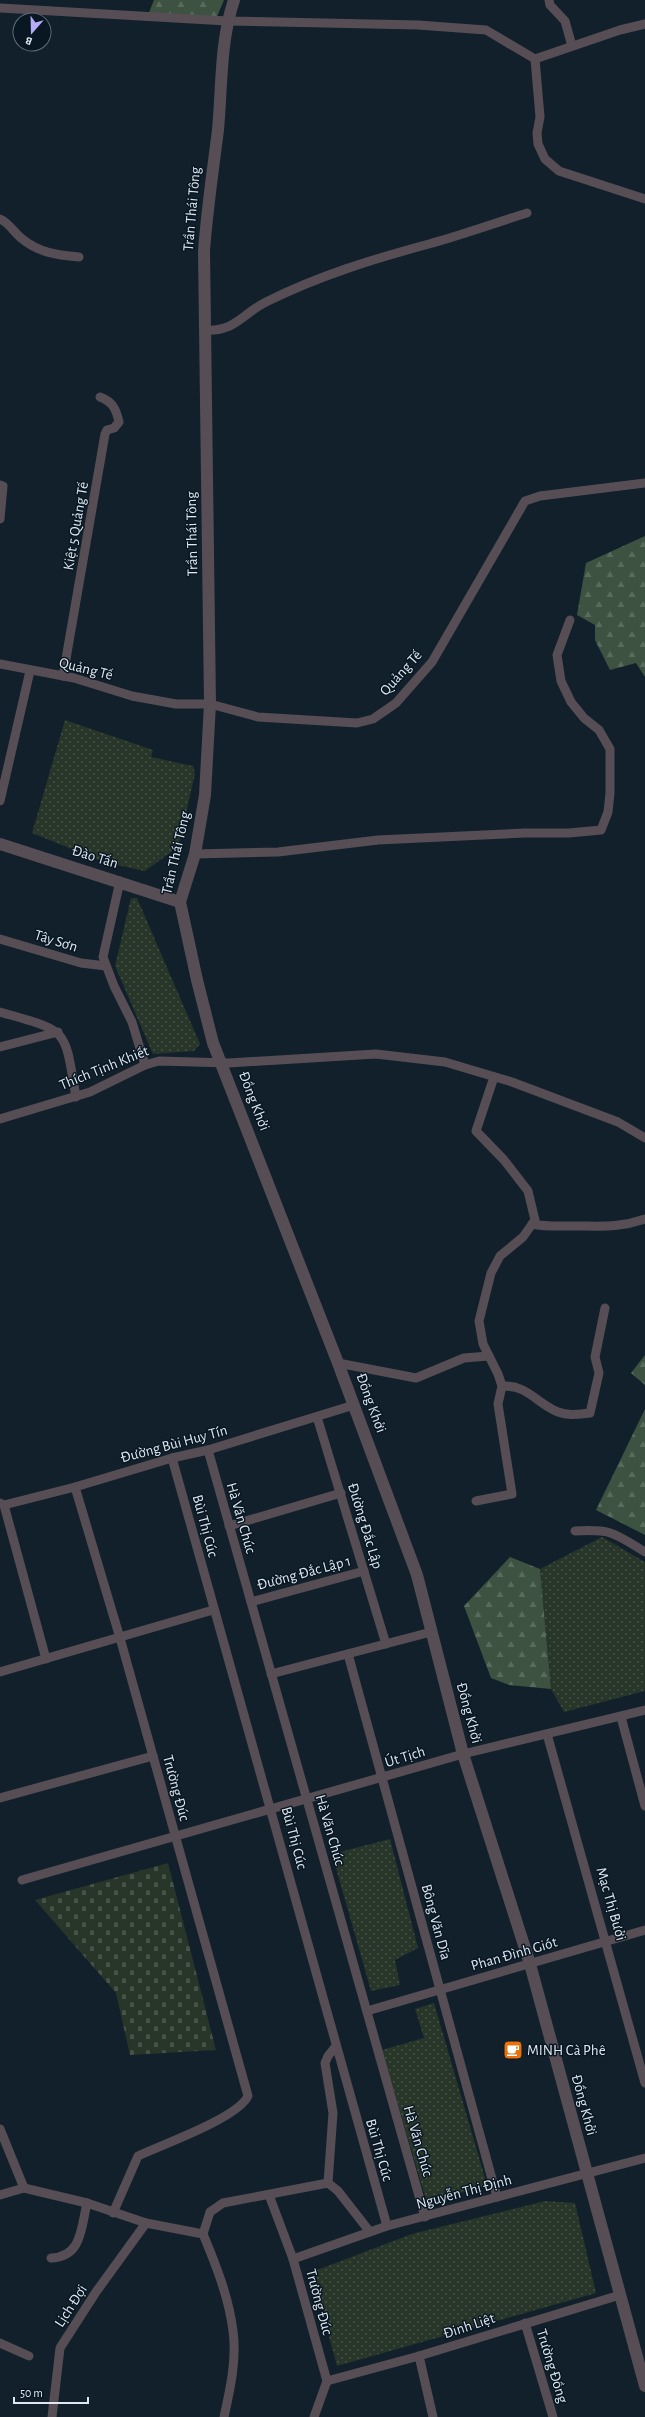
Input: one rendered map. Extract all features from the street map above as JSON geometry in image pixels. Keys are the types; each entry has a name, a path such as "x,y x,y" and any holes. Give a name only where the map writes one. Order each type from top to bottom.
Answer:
{"street":[{"name":"Trần Thái Tông","path":"222,1062 213,1043 197,980 180,902 195,854 205,795 210,704 204,251 227,21 234,0"},
{"path":"549,0 550,5 565,21 572,46"},
{"path":"0,8 227,21 418,25 486,30 534,59"},
{"path":"534,59 620,30 645,24"},
{"path":"534,59 540,117 537,133 538,144 545,159 559,171 645,199"},
{"path":"205,330 217,331 230,326 265,302 377,257 429,244 528,213"},
{"path":"0,219 6,222 33,248 51,254 79,257"},
{"name":"Kiệt 5 Quảng Tế","path":"63,676 105,434 107,430 114,428 119,422 116,408 110,402 100,397"},
{"name":"Quảng Tế","path":"0,664 30,671 63,676 132,696 169,703 210,704 258,717 357,723 373,719 396,703 432,662 525,501 540,496 645,483"},
{"path":"0,519 2,486"},
{"path":"195,854 278,852 378,840 525,833 569,833 601,830 608,812 610,793 610,749 599,730 584,718 571,702 561,681 558,655 570,620"},
{"path":"0,801 30,671"},
{"name":"Đào Tấn","path":"0,844 120,881 180,902"},
{"path":"120,881 103,952 106,966 132,1022 145,1065"},
{"name":"Tây Sơn","path":"0,939 81,963 106,966"},
{"path":"0,1012 49,1026 64,1038 68,1051 76,1097"},
{"path":"0,1047 58,1032"},
{"name":"Thích Tịnh Khiết","path":"0,1119 90,1092 145,1065 159,1061 222,1062 376,1054 445,1062 494,1077 618,1122 645,1138"},
{"name":"Đồng Khởi","path":"222,1062 354,1405 417,1575 463,1754 530,1964 586,2175 645,2386"},
{"path":"476,1501 512,1494 498,1404 502,1386 498,1374 483,1344 479,1321 491,1273 500,1256 523,1237 535,1220 528,1191 504,1160 476,1131 494,1077"},
{"path":"532,1224 549,1227 601,1228 617,1227 645,1219"},
{"path":"502,1386 514,1386 524,1390 544,1404 562,1413 590,1413 599,1373 595,1357 605,1308"},
{"path":"338,1363 416,1378 464,1358 489,1356"},
{"name":"Đường Bùi Huy Tín","path":"2,1504 75,1487 172,1458 208,1450 354,1405"},
{"name":"Đường Đắc Lập","path":"317,1417 386,1644"},
{"name":"Hà Văn Chúc","path":"208,1450 425,2217"},
{"name":"Bùi Thị Cúc","path":"172,1458 213,1610 272,1809 336,2046 387,2226"},
{"name":"Trường Đúc","path":"75,1487 120,1638 248,2096 243,2104 206,2125 138,2156 113,2213"},
{"path":"229,1526 341,1493"},
{"path":"2,1504 46,1659"},
{"path":"575,1531 600,1530 612,1532 645,1552"},
{"name":"Đường Đắc Lập 1","path":"250,1602 364,1570"},
{"path":"0,1672 213,1610"},
{"path":"271,1674 431,1632"},
{"name":"Bông Văn Dĩa","path":"348,1654 497,2197"},
{"name":"Út Tịch","path":"22,1880 307,1800 463,1754 645,1710"},
{"path":"621,1717 645,1806"},
{"name":"Mạc Thị Bưởi","path":"547,1734 607,1942 645,2082"},
{"path":"0,1798 153,1756"},
{"name":"Phan Đình Giót","path":"367,2011 645,1930"},
{"path":"328,2183 333,2113 325,2063 328,2056 336,2046"},
{"path":"0,2129 24,2188"},
{"name":"Nguyễn Thị Định","path":"293,2259 387,2226 586,2175 645,2158"},
{"path":"224,2417 232,2376 234,2333 229,2308 218,2271 203,2234 210,2212 223,2204 328,2183"},
{"path":"328,2183 338,2191 370,2232"},
{"path":"0,2195 24,2188 87,2203 146,2223 203,2234"},
{"name":"Trường Đúc","path":"269,2195 293,2259 327,2381"},
{"path":"51,2258 67,2256 74,2250 78,2241 87,2203"},
{"name":"Lịch Đợi","path":"52,2417 60,2348 96,2292 146,2223"},
{"name":"Đinh Liệt","path":"327,2381 419,2356 525,2322 620,2295"},
{"name":"Trường Đồng","path":"525,2322 553,2417"},
{"path":"0,2343 29,2356"},
{"path":"419,2356 433,2417"},
{"path":"314,2417 327,2381"}],"green space":[{"path":"154,0 224,0 216,19 148,15"},
{"path":"645,536 645,677 636,663 610,670 595,640 595,625 577,615 586,563"},
{"path":"65,720 153,750 151,757 193,766 195,774 178,847 145,871 104,862 32,833"},
{"path":"131,898 137,898 200,1044 194,1051 153,1054 115,966"},
{"path":"645,1355 645,1385 631,1373"},
{"path":"645,1409 645,1535 596,1510"},
{"path":"602,1537 645,1562 645,1691 564,1712 551,1689 540,1569"},
{"path":"510,1557 540,1569 551,1689 509,1685 491,1678 464,1606"},
{"path":"390,1839 418,1948 395,1960 400,1985 371,1991 332,1854"},
{"path":"168,1863 216,2050 130,2055 116,1993 35,1900"},
{"path":"434,2003 487,2185 427,2203 382,2050 424,2038 415,2009"},
{"path":"545,2201 575,2203 596,2293 337,2366 312,2272 412,2234"}],"place":[{"name":"MINH Cà Phê","path":"513,2050"}]}
